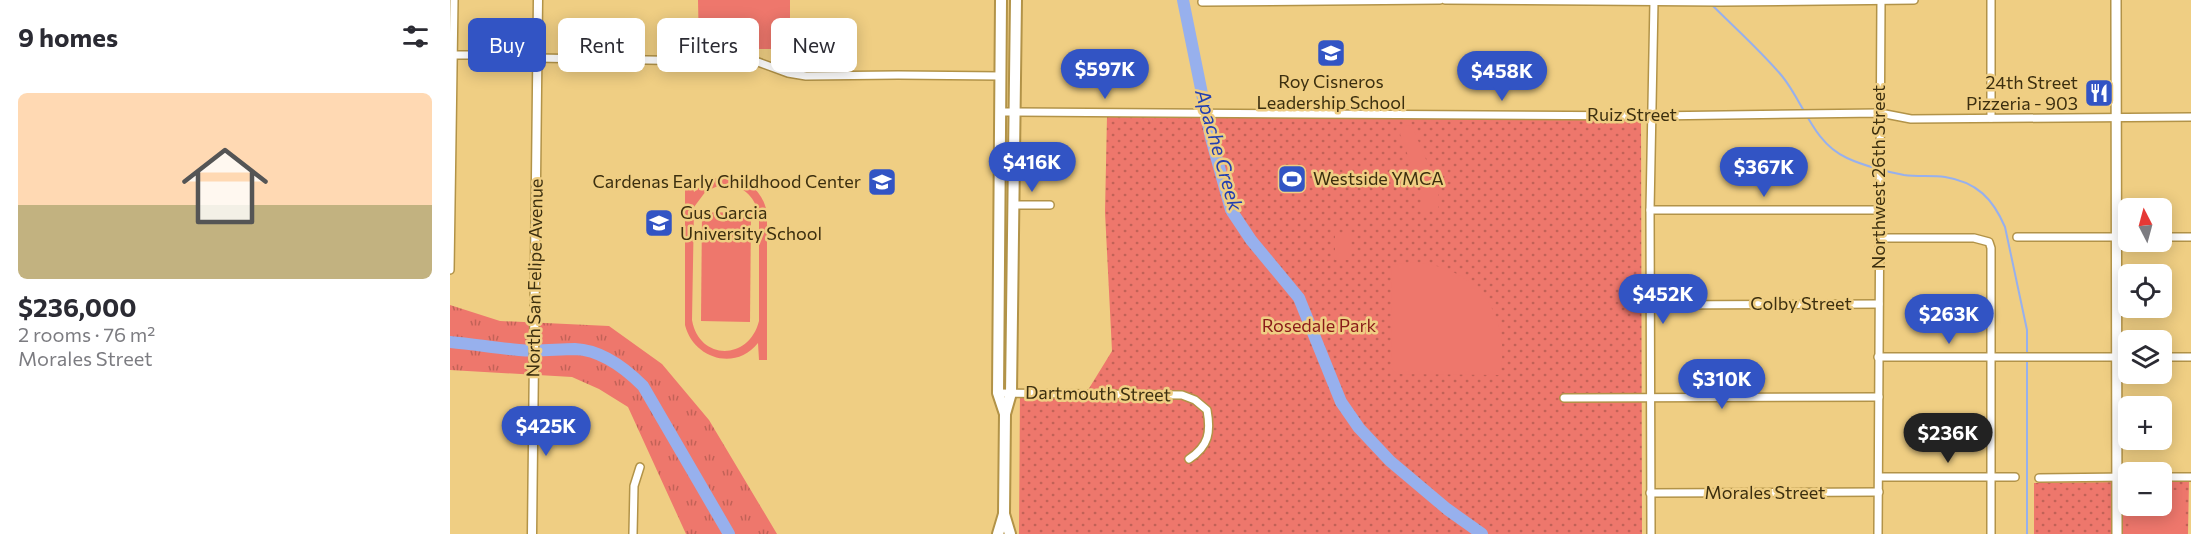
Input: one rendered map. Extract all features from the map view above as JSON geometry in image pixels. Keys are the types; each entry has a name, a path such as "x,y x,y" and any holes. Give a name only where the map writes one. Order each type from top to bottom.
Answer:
{"main road":[{"path":"1001,0 998,393 1005,414"},
{"path":"998,534 1004,514 1005,414 1011,393 1016,0"},
{"path":"2116,0 2117,534"},
{"path":"999,200 1006,204 1006,298 1013,319"},
{"path":"1004,514 1010,534"}],"street":[{"path":"450,270 454,0"},
{"name":"North San Felipe Avenue","path":"538,0 538,18"},
{"path":"1202,2 1440,0"},
{"path":"1445,0 1721,2 1914,0"},
{"path":"1991,0 1991,118"},
{"path":"1650,534 1650,210 1654,1"},
{"name":"Northwest 26th Street","path":"1878,534 1881,1"},
{"path":"452,55 468,55"},
{"path":"546,57 758,62 788,73 806,76 1000,76"},
{"name":"North San Felipe Avenue","path":"532,534 537,72"},
{"name":"Ruiz Street","path":"1000,112 1652,116 1880,113 1911,119 2191,117"},
{"path":"1014,205 1050,205"},
{"path":"1650,210 1879,210"},
{"path":"2017,237 2116,237"},
{"path":"2172,237 2191,237"},
{"path":"1879,238 1974,238 1989,242 1991,248 1991,534"},
{"name":"Colby Street","path":"1651,304 1879,304"},
{"path":"1878,357 2116,357"},
{"path":"2172,357 2191,357"},
{"name":"Dartmouth Street","path":"998,393 1182,395 1195,400 1207,410 1210,430 1201,452 1189,459"},
{"path":"1564,398 1879,397"},
{"path":"633,534 634,486 640,467"},
{"path":"1880,477 2015,477"},
{"path":"2039,478 2116,477"},
{"path":"2172,477 2191,477"},
{"name":"Morales Street","path":"1650,493 1879,492"}],"green space":[{"path":"698,0 790,0 790,18 771,18 771,49 759,49 759,18 698,18"},
{"name":"Rosedale Park","path":"1107,116 1641,120 1642,534 1019,534 1020,389 1088,390 1112,351 1105,212"},
{"path":"1407,125 1412,126 1430,169 1429,175 1425,177 1411,174 1411,164 1400,134"},
{"path":"725,176 740,179 757,191 765,204 767,212 767,360 759,360 758,343 749,352 738,357 727,359 706,353 689,336 685,325 685,187 693,187 694,192 708,180","holes":["723,184 746,192 754,201 759,214 759,321 754,334 745,343 735,349 724,351 714,349 704,343 696,333 692,320 694,207 706,191"]},
{"path":"1422,186 1438,186 1438,211 1422,211"},
{"path":"702,212 751,213 750,322 701,321"},
{"path":"1335,233 1350,233 1350,260 1335,260"},
{"path":"1412,262 1434,265 1454,272 1471,283 1484,296 1494,313 1500,331 1502,352 1500,375 1397,374 1391,368 1392,265"},
{"path":"450,305 500,321 609,326 662,364 709,420 777,534 686,534 628,407 599,389 572,377 450,370"},
{"path":"2189,481 2188,534 2034,534 2034,483 2118,482 2118,516 2172,516 2172,482"},
{"path":"2172,490 2179,490 2183,494 2183,534 2131,534 2130,516 2172,516"}],"waterway":[{"name":"Apache Creek","path":"1183,0 1211,138 1231,210 1251,240 1299,298 1341,402 1359,428 1390,461 1447,509 1482,534"},
{"path":"1711,4 1782,76 1817,133 1835,151 1853,161 1890,172 1956,179 1982,193 1995,208 2005,227 2027,330 2027,534"},
{"path":"450,342 526,351 585,350 604,356 621,367 643,386 729,534"}],"place":[{"name":"Roy Cisneros Leadership School","path":"1331,53"},
{"name":"24th Street Pizzeria - 903","path":"2099,93"},
{"name":"Westside YMCA","path":"1292,179"},
{"name":"Cardenas Early Childhood Center","path":"882,182"},
{"name":"Gus Garcia University School","path":"659,223"}]}
